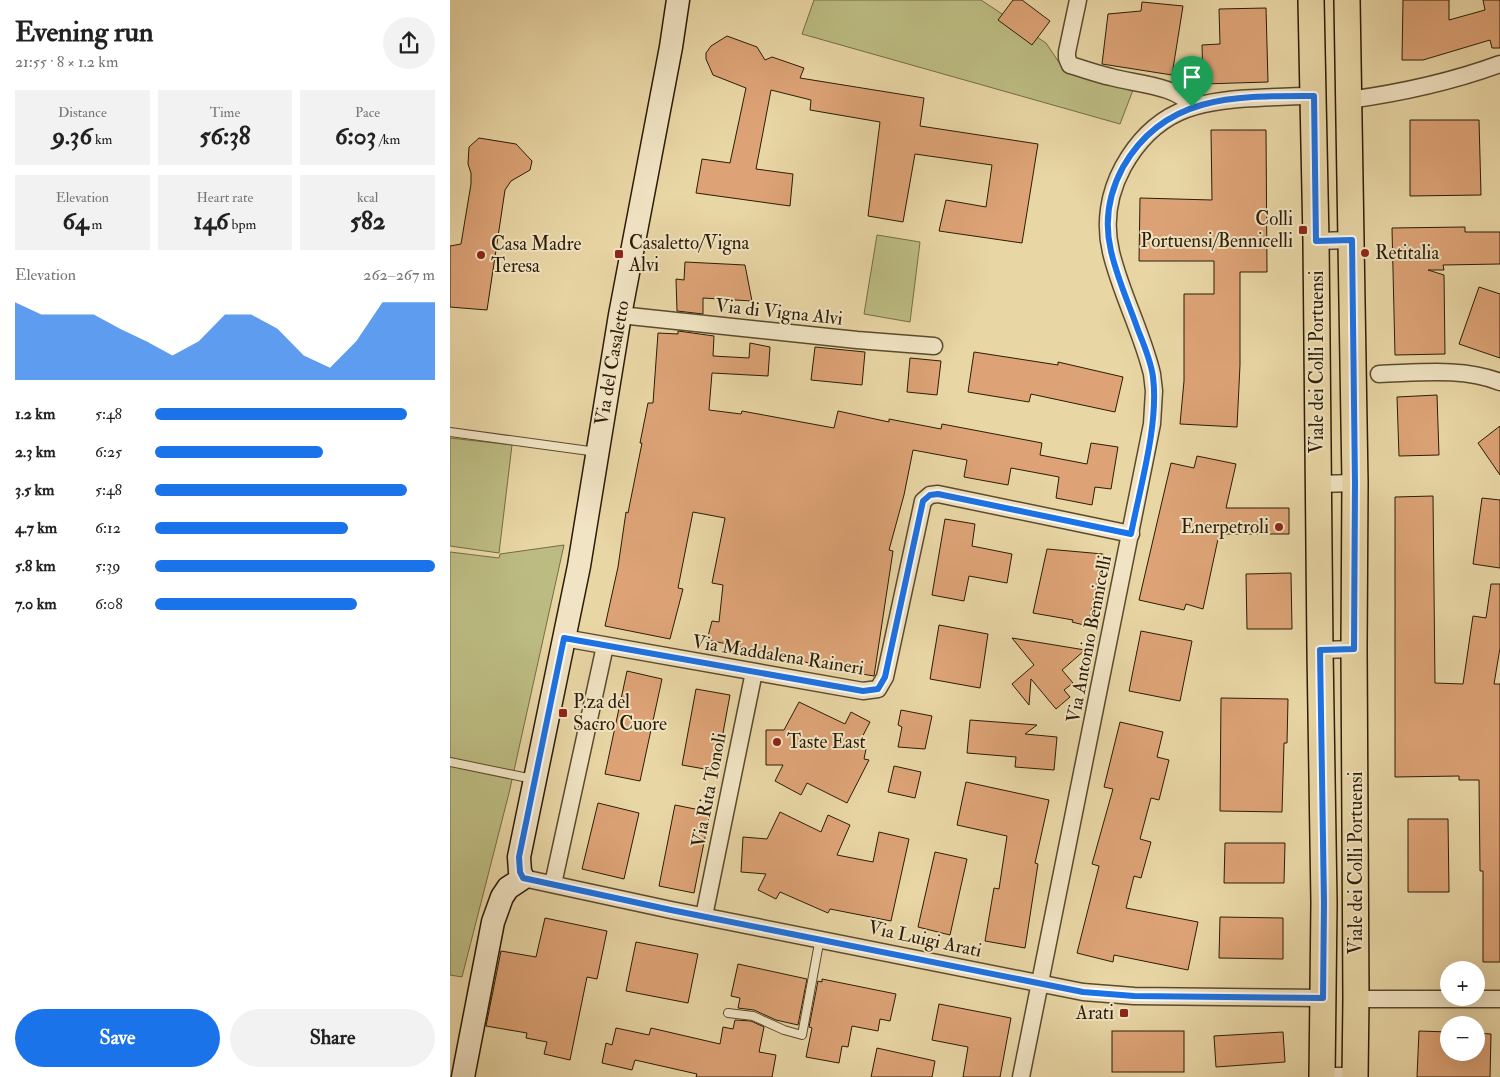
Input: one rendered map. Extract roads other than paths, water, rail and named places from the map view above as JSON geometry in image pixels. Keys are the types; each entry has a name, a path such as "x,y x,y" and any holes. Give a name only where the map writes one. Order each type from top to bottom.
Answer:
{"main road":[{"name":"Viale dei Colli Portuensi","path":"1311,0 1314,96 1324,903 1322,1076"},
{"name":"Viale dei Colli Portuensi","path":"1346,0 1352,240 1355,483 1355,1077"}],"street":[{"name":"Via del Casaletto","path":"523,878 520,872 519,857 579,566 620,315 678,0"},
{"path":"1078,0 1067,52 1070,65 1169,91 1185,98 1192,107"},
{"path":"1349,100 1413,89 1462,77 1500,64"},
{"name":"Via Antonio Bennicelli","path":"1021,1077 1152,424 1154,391 1149,360 1111,251 1108,222 1109,207 1116,182 1137,144 1155,126 1192,107 1219,100 1314,96"},
{"path":"1316,241 1352,240"},
{"name":"Via di Vigna Alvi","path":"620,315 857,340 934,346"},
{"path":"1378,374 1452,373 1485,377 1500,382"},
{"path":"1318,484 1355,483"},
{"name":"Via Maddalena Raineri","path":"564,638 863,691 878,689 885,677 923,501 930,495 938,494 1131,534"},
{"path":"553,884 605,646"},
{"path":"1320,650 1354,649"},
{"name":"Via Rita Tonoli","path":"704,916 754,672"},
{"path":"463,1077 493,922 502,897 508,888 523,878"},
{"name":"Via Luigi Arati","path":"523,878 704,916 1101,994 1323,998"},
{"path":"1356,999 1500,999"},
{"name":"Viale dei Colli Portuensi","path":"1322,1076 1355,1077"}],"lane":[{"path":"450,432 597,452"},
{"path":"450,762 534,779"},
{"path":"728,1013 753,1016 784,1030 802,1035 820,938"}],"place":[{"name":"Colli Portuensi/Bennicelli","path":"1303,230"},
{"name":"Retitalia","path":"1365,253"},
{"name":"Casaletto/Vigna Alvi","path":"619,254"},
{"name":"Casa Madre Teresa","path":"481,255"},
{"name":"Enerpetroli","path":"1279,527"},
{"name":"P.za del Sacro Cuore","path":"563,713"},
{"name":"Taste East","path":"777,742"},
{"name":"Arati","path":"1124,1013"}]}
